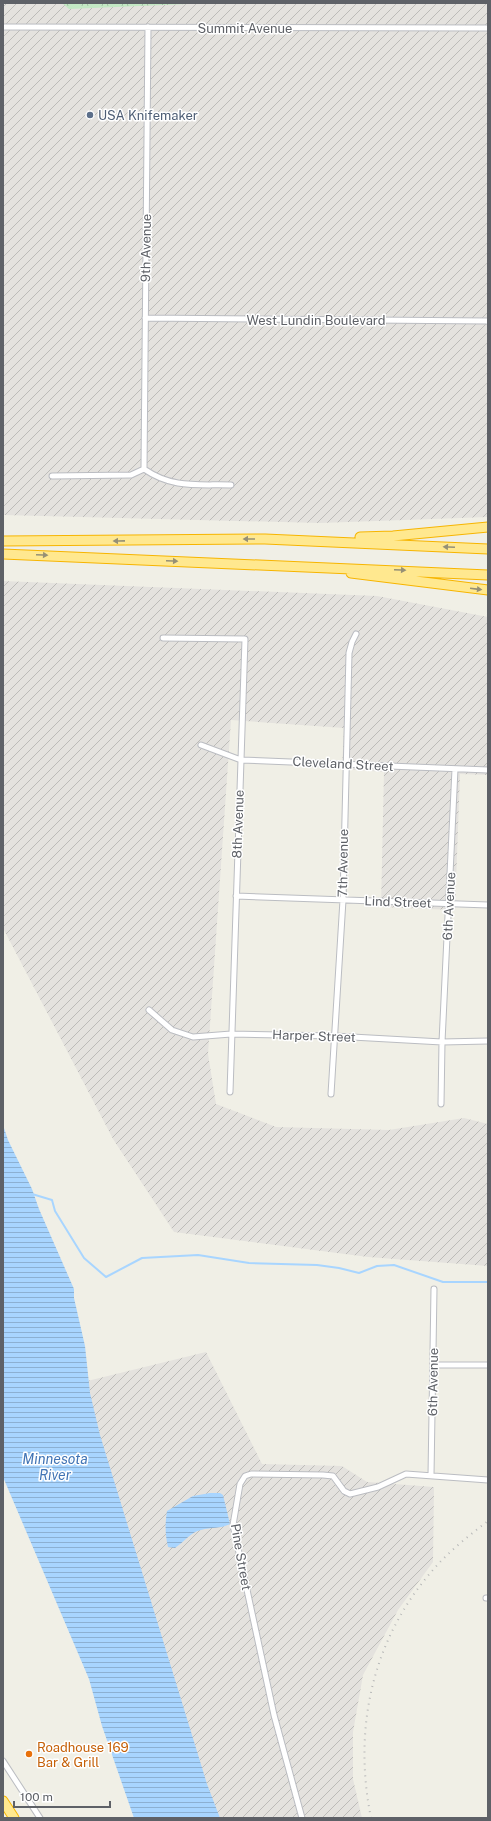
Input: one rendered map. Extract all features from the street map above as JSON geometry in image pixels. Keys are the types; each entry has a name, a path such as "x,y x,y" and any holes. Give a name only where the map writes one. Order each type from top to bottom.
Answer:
{"highway":[{"path":"3,542 393,536 488,527"},
{"path":"265,539 488,549"},
{"path":"3,554 313,566 488,575"},
{"path":"313,566 361,575 488,590"},
{"path":"3,1801 14,1818"}],"street":[{"name":"Summit Avenue","path":"3,27 488,28"},
{"name":"9th Avenue","path":"144,469 148,27"},
{"name":"West Lundin Boulevard","path":"145,318 488,321"},
{"path":"52,476 131,475 144,469 158,479 178,484 231,485"},
{"name":"7th Avenue","path":"331,1094 342,900 349,653 356,634"},
{"name":"8th Avenue","path":"163,638 245,639 230,1092"},
{"name":"Cleveland Street","path":"201,745 241,760 488,770"},
{"name":"6th Avenue","path":"441,1104 442,1042 455,769"},
{"name":"Lind Street","path":"236,896 488,906"},
{"name":"Harper Street","path":"149,1010 172,1030 193,1037 231,1034 334,1036 442,1042 488,1042"},
{"name":"6th Avenue","path":"432,1475 434,1289"},
{"path":"434,1365 488,1365"},
{"name":"Pine Street","path":"302,1818 274,1715 233,1524 240,1484 245,1476 251,1474 323,1475 333,1476 344,1492 350,1494 378,1487 406,1474 488,1480"},
{"path":"3,1761 40,1818"}],"shaded area":[{"path":"3,3 488,3 488,517 320,523 3,515"},
{"path":"3,581 377,596 488,617 488,775 460,774 455,910 381,907 384,772 342,769 344,728 231,720 208,1054 216,1104 276,1127 389,1130 464,1118 488,1124 488,1266 368,1257 174,1232 113,1139 3,928"},
{"path":"206,1352 262,1464 342,1466 367,1482 434,1487 433,1562 398,1610 363,1675 353,1732 353,1779 362,1818 195,1818 75,1384"}],"green space":[{"path":"62,3 211,3 69,9"}],"water":[{"name":"Minnesota River","path":"3,1125 8,1140 32,1189 39,1209 74,1289 74,1298 85,1346 90,1393 100,1435 207,1784 220,1818 134,1818 102,1726 89,1679 3,1477"},
{"path":"220,1493 223,1495 230,1524 223,1527 197,1531 175,1548 168,1547 166,1538 167,1511 193,1496"}],"waterway":[{"path":"32,1194 52,1200 55,1211 84,1258 106,1277 142,1258 198,1255 249,1263 317,1265 359,1273 377,1266 394,1265 443,1282 488,1282"}],"railway":[{"path":"371,1818 366,1783 365,1748 367,1714 374,1680 385,1648 400,1617 419,1588 447,1555 488,1521"}],"place":[{"name":"USA Knifemaker","path":"90,115"},
{"name":"Roadhouse 169 Bar & Grill","path":"29,1754"}]}
